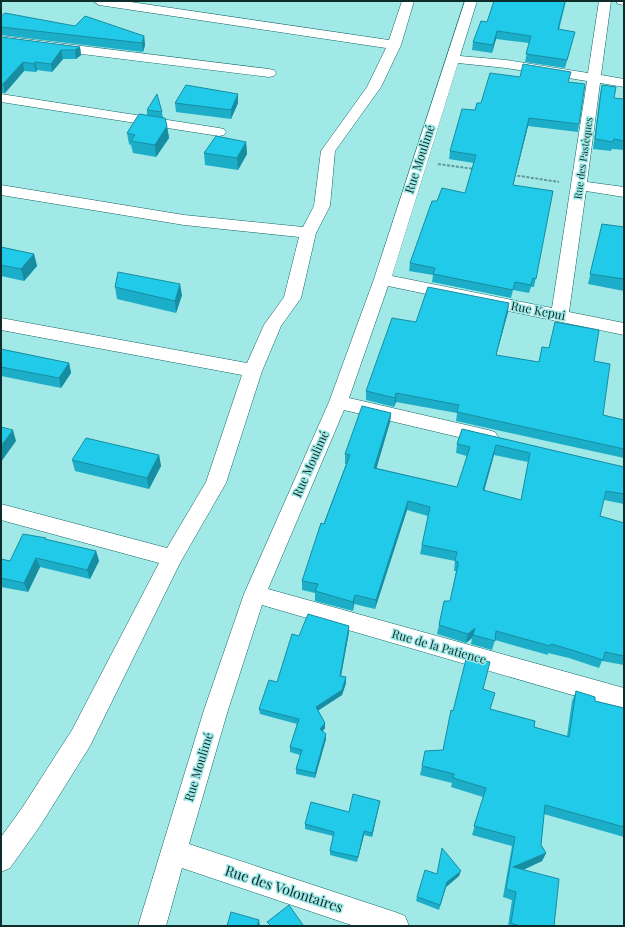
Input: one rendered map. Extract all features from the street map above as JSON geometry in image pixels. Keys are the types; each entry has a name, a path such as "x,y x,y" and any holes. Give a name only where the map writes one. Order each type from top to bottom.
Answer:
{"street":[{"path":"99,1 394,45"},
{"path":"1,859 31,817 82,738 172,558 216,483 253,371 273,325 292,298 308,234 322,206 328,151 374,87 394,45 408,1"},
{"name":"Rue Moulimé","path":"152,926 216,710 255,594 338,402 382,279 471,1"},
{"name":"Rue des Pastèques","path":"560,315 605,1"},
{"path":"1,40 269,73"},
{"path":"453,59 506,64 624,83"},
{"path":"1,98 220,132"},
{"path":"579,185 624,192"},
{"path":"1,190 184,220 308,234"},
{"name":"Rue Kepui","path":"382,279 624,329"},
{"path":"1,324 253,371"},
{"path":"338,402 508,441"},
{"path":"1,512 172,558"},
{"name":"Rue de la Patience","path":"255,594 624,699"},
{"name":"Rue des Volontaires","path":"173,852 395,926"}],"path":[{"path":"419,161 480,170"},
{"path":"511,175 579,185"}],"building":[{"path":"494,1 565,1 558,29 575,32 567,60 526,54 531,36 497,31 493,45 473,42 481,21 487,22"},
{"path":"5,13 75,26 85,16 144,36 142,43 1,27 1,16"},
{"path":"1,37 80,47 75,50 61,50 51,64 35,62 34,64 23,62 3,84 1,84"},
{"path":"523,64 571,72 568,82 585,84 579,124 529,118 513,185 553,191 536,279 533,278 531,285 515,282 513,290 433,274 435,268 410,263 432,201 437,201 442,188 465,193 476,155 450,151 462,109 475,110 477,103 481,103 490,73 520,77"},
{"path":"186,85 238,94 231,110 175,103"},
{"path":"602,85 616,87 614,98 624,99 624,141 614,139 613,142 595,139"},
{"path":"157,94 162,112 147,110"},
{"path":"139,114 165,118 167,126 155,145 131,141 135,135 127,133"},
{"path":"216,136 246,142 237,158 204,153"},
{"path":"602,224 624,227 624,279 590,274"},
{"path":"1,247 34,254 21,269 1,265"},
{"path":"118,272 180,284 175,301 115,287"},
{"path":"428,287 509,303 496,355 539,362 542,347 549,348 555,322 599,330 594,361 610,364 603,415 624,420 624,449 457,412 459,405 396,393 395,398 366,391 392,318 416,322"},
{"path":"1,349 69,363 59,378 1,367"},
{"path":"362,406 391,413 374,468 457,487 470,447 457,444 462,429 624,467 624,494 606,491 600,516 624,523 624,656 605,652 603,660 551,644 550,646 496,631 495,641 473,635 475,628 468,634 439,625 444,601 450,601 458,565 458,562 455,561 457,552 422,545 430,507 408,501 376,600 355,595 353,602 315,591 318,584 302,581 321,523 324,524 350,455 345,454","holes":["496,445 530,453 521,500 483,490"]},
{"path":"1,427 13,430 1,446"},
{"path":"86,438 159,455 147,478 72,460"},
{"path":"23,534 46,538 45,539 96,551 87,570 36,558 24,583 1,578 1,559 10,561"},
{"path":"308,614 349,626 340,676 346,677 342,690 316,707 325,723 320,729 326,734 315,773 296,769 302,750 290,747 299,719 259,709 269,680 277,682 292,634 299,636"},
{"path":"467,655 490,662 483,689 495,693 490,709 535,721 534,727 569,737 576,691 595,697 595,701 624,708 624,827 545,805 541,845 546,853 513,867 559,879 554,926 520,926 511,923 516,892 506,889 515,837 474,826 486,788 453,778 454,774 422,766 425,751 443,750 451,710 453,711"},
{"path":"353,794 380,801 372,833 364,831 358,857 330,851 334,832 305,824 311,802 349,812"},
{"path":"442,848 461,871 447,882 440,905 417,897 425,870 437,874"},
{"path":"289,905 303,925 302,926 271,926 267,922"},
{"path":"231,912 259,920 257,926 227,926"}]}
